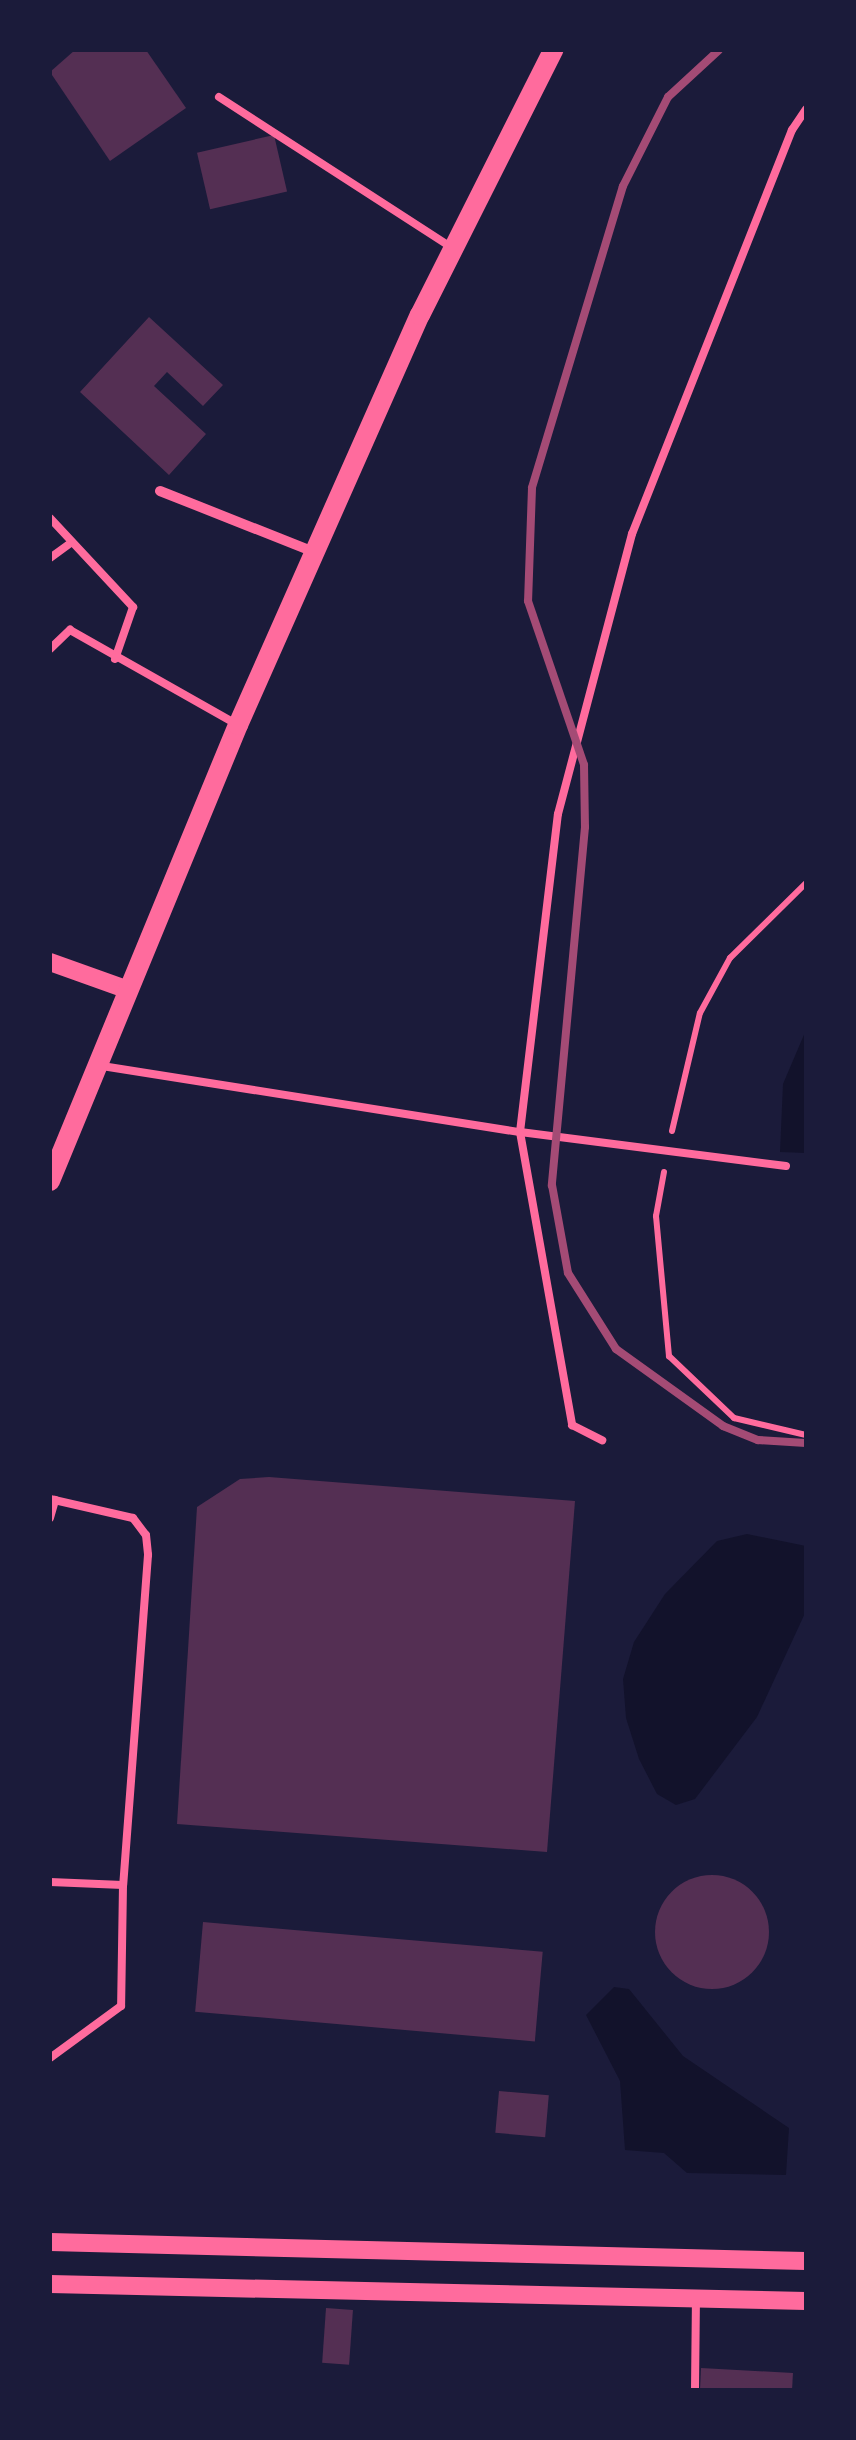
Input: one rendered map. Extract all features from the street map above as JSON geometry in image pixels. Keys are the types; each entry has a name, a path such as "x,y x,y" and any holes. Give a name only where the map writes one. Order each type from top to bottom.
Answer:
{"main road":[{"path":"50,1181 126,988 238,725 452,248 553,50"}],"street":[{"path":"160,491 316,552"},
{"path":"50,962 126,988"},
{"path":"50,2242 806,2261"},
{"path":"50,2284 806,2301"}],"lane":[{"path":"219,98 452,248"},
{"path":"602,1440 572,1425 544,1293 520,1132 558,814 632,534 806,109"},
{"path":"50,518 133,607 115,659"},
{"path":"50,558 72,542"},
{"path":"50,649 70,630 115,659 238,725"},
{"path":"97,1065 520,1132 786,1166"},
{"path":"50,1518 52,1499 133,1518 146,1535 123,1885 121,2006 50,2058"},
{"path":"50,1882 123,1885"},
{"path":"696,2298 696,2390"}],"shaded area":[{"path":"806,1030 806,1153 780,1152 783,1084"},
{"path":"747,1534 806,1546 806,1611 757,1717 695,1799 676,1805 657,1794 639,1759 626,1718 623,1679 634,1642 665,1594 717,1541"},
{"path":"614,1987 629,1989 683,2056 789,2128 786,2175 687,2173 664,2153 625,2150 620,2081 586,2015"}],"building":[{"path":"75,50 146,50 186,108 110,161 50,72"},
{"path":"274,135 287,192 210,209 197,153"},
{"path":"149,317 223,385 203,406 167,372 154,386 206,434 169,475 80,392"},
{"path":"269,1477 575,1501 547,1852 177,1824 197,1507 240,1479"},
{"path":"712,1875 734,1879 752,1892 765,1910 769,1932 765,1954 752,1972 734,1985 712,1989 690,1985 672,1972 659,1954 655,1932 659,1910 672,1892 690,1879"},
{"path":"203,1922 543,1952 535,2041 195,2012"},
{"path":"499,2091 549,2095 545,2137 495,2133"},
{"path":"326,2308 353,2310 349,2365 322,2363"},
{"path":"701,2368 793,2373 792,2390 700,2390"}],"railway":[{"path":"719,50 668,97 623,186 532,488 528,601 584,765 585,827 552,1185 568,1273 616,1349 723,1426 758,1440 806,1443"}]}
